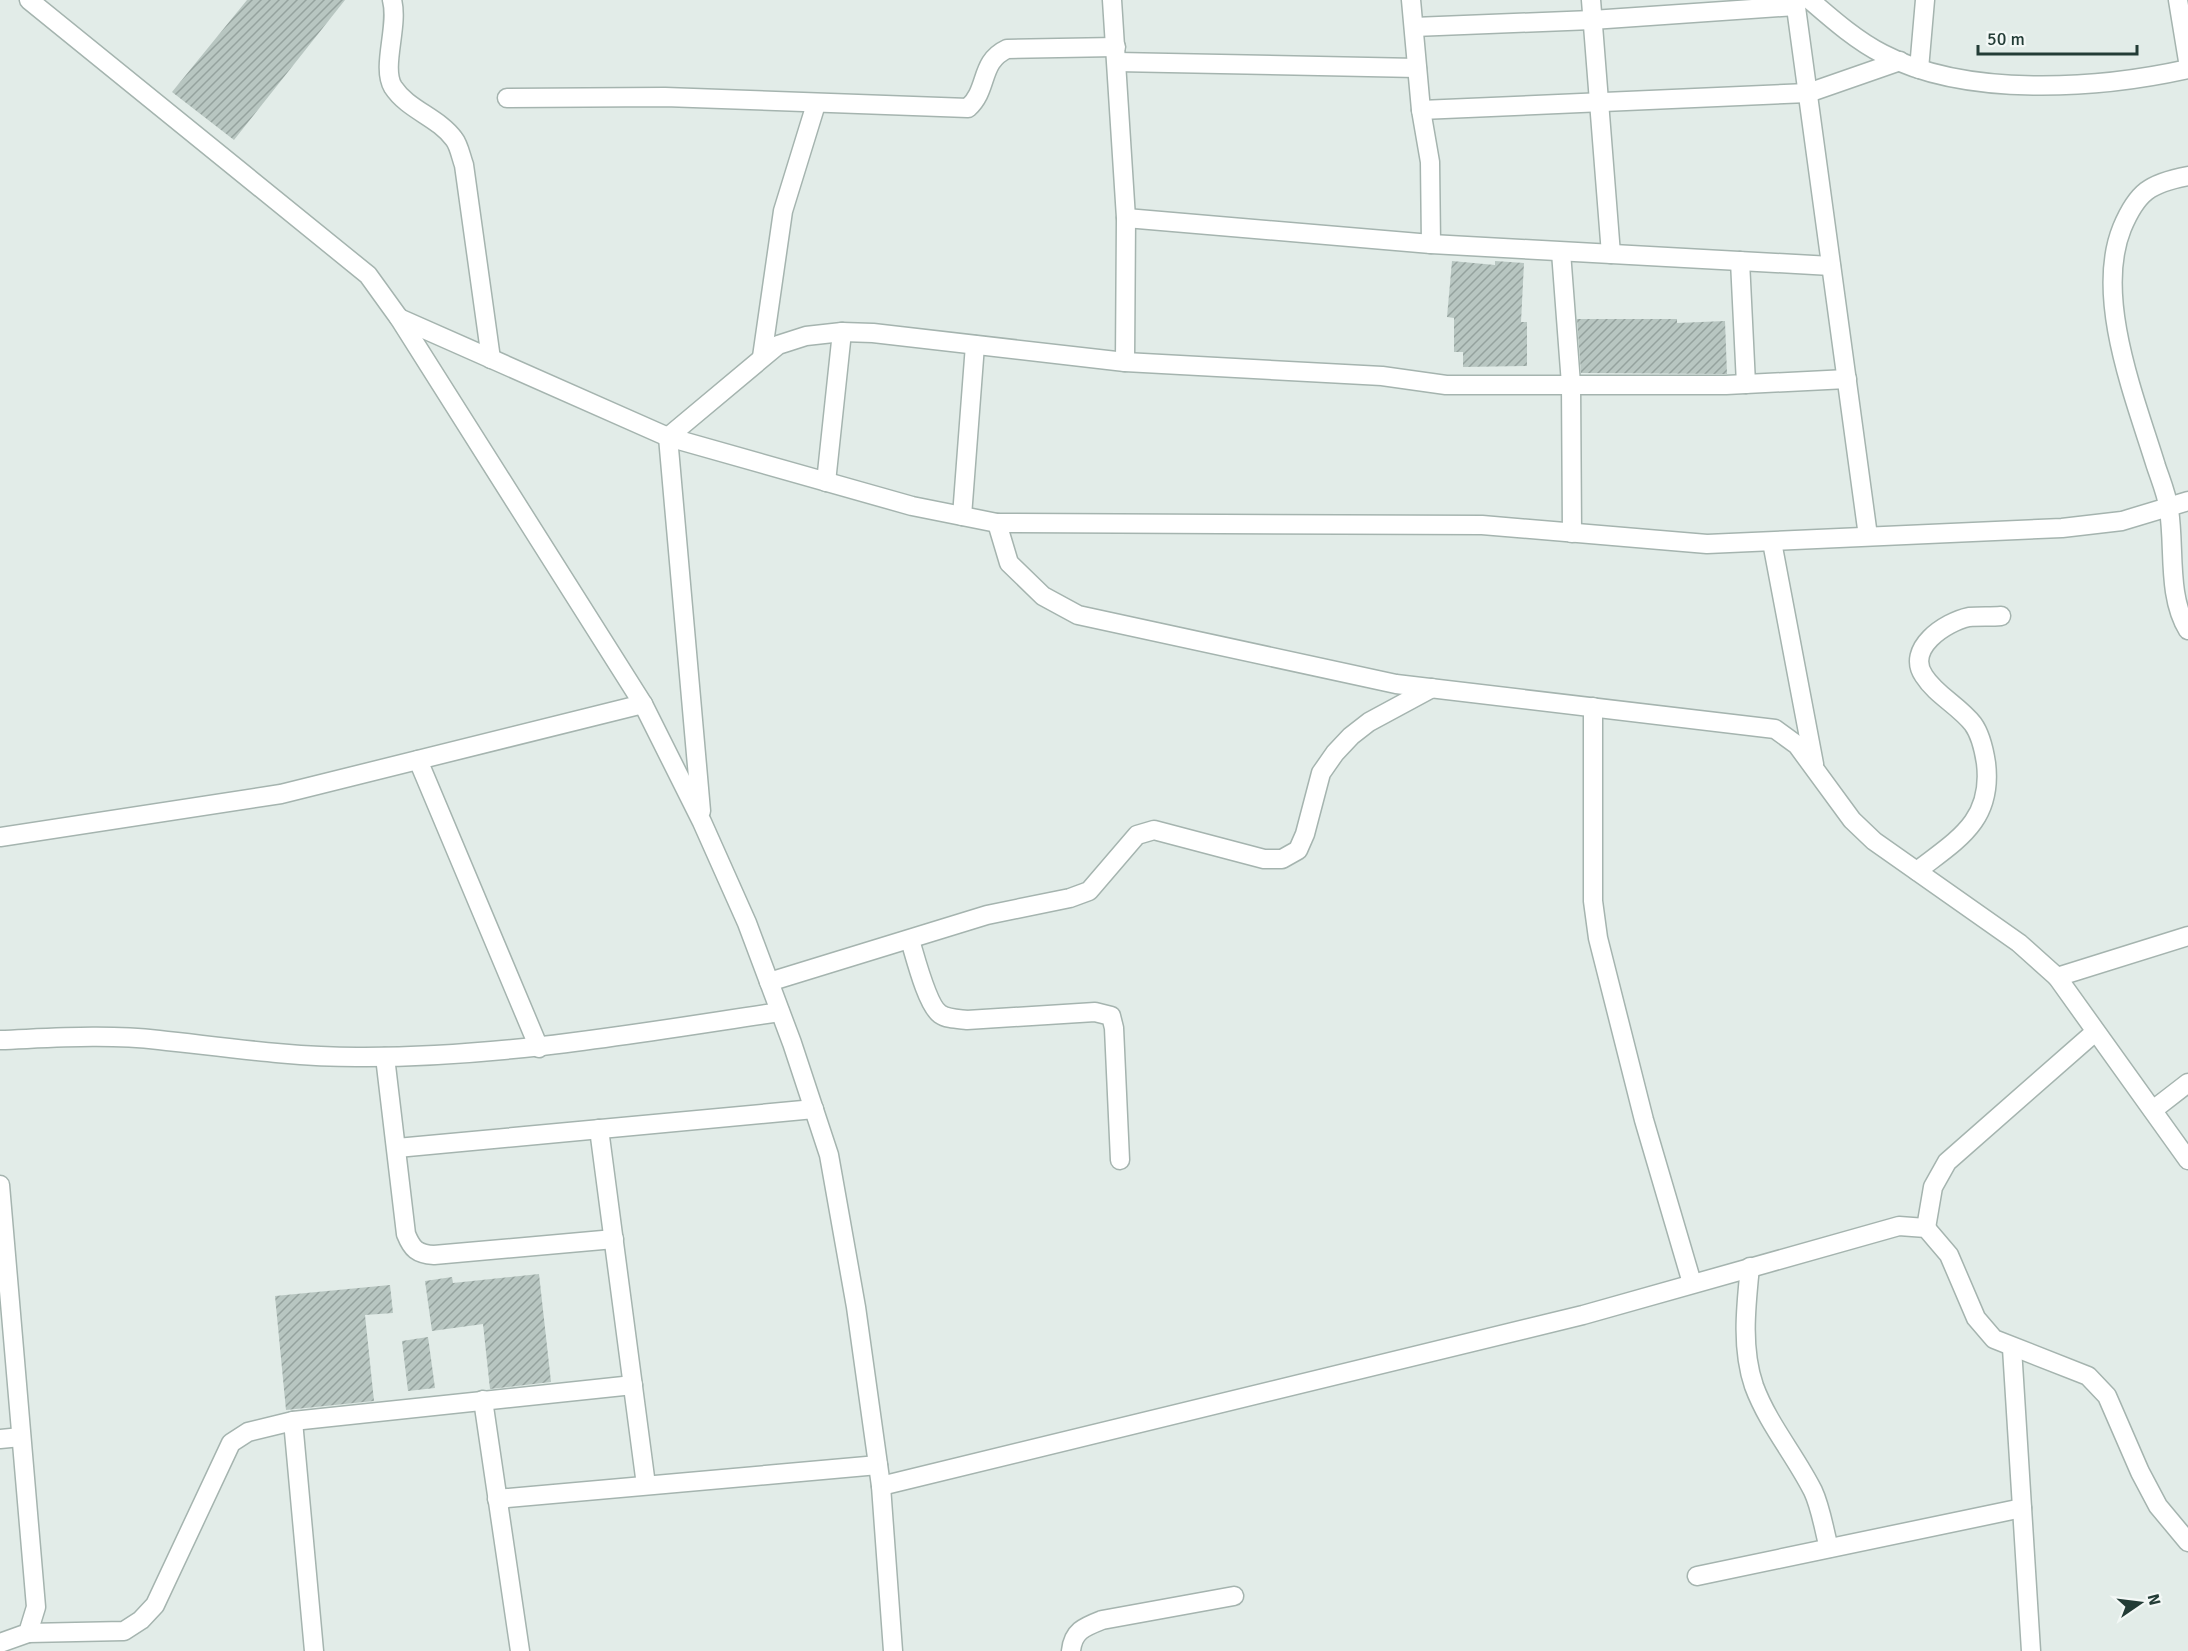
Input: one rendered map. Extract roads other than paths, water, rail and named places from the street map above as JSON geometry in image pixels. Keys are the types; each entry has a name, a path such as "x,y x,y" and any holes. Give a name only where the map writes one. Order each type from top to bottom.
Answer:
{"street":[{"path":"29,0 368,275 399,318 643,704 702,822 747,923 829,1155 856,1307 881,1486 893,1651"},
{"path":"392,0 396,14 389,69 392,86 408,102 436,121 455,140 464,165 492,359"},
{"path":"1112,0 1126,218 1125,362"},
{"path":"1411,0 1421,110 1432,185 1431,244"},
{"path":"1591,0 1611,254"},
{"path":"1919,69 1926,0"},
{"path":"2178,0 2188,61"},
{"path":"1413,27 1592,20 1800,2 1882,54 1919,69 1958,78 2070,86 2115,82 2188,69"},
{"path":"1800,2 1808,93 1868,536"},
{"path":"507,98 665,97 968,108 977,100 986,69 994,55 1006,49 1418,68"},
{"path":"1421,110 1808,93 1900,61"},
{"path":"762,357 783,211 816,104"},
{"path":"2188,176 2166,180 2146,189 2130,210 2113,257 2111,275 2119,340 2169,508 2176,592 2181,618 2188,630"},
{"path":"1126,218 1431,244 1831,266"},
{"path":"1561,252 1570,384 1572,533"},
{"path":"1740,261 1746,384"},
{"path":"399,318 668,437 912,506 997,523 1482,525 1707,544 2062,528 2122,521 2188,501"},
{"path":"668,437 778,345 806,336 842,332 1125,362 1382,376 1446,385 1746,384 1847,379"},
{"path":"826,482 842,332"},
{"path":"962,516 975,345"},
{"path":"668,437 702,822"},
{"path":"997,523 1009,563 1043,596 1078,615 1396,684 1775,729 1797,745 1852,820 1874,841 2019,943 2057,976 2188,1160"},
{"path":"1772,542 1815,769"},
{"path":"1917,871 1966,833 1978,818 1986,797 1987,771 1984,750 1974,726 1924,676 1918,663 1921,650 1935,634 1952,623 1970,617 2001,616"},
{"path":"769,982 987,915 1070,898 1089,891 1137,835 1154,830 1264,859 1282,859 1298,850 1305,834 1322,773 1335,753 1369,722 1432,688"},
{"path":"0,837 281,794 643,704"},
{"path":"1593,707 1593,901 1598,939 1641,1109 1692,1284"},
{"path":"418,760 539,1048"},
{"path":"2057,976 2188,936"},
{"path":"910,940 932,1002 938,1013 950,1018 967,1020 1095,1012 1111,1016 1114,1028 1120,1160"},
{"path":"0,1040 116,1037 159,1040 212,1048 385,1057 450,1057 539,1048 780,1012"},
{"path":"1926,1228 1934,1187 1947,1162 2095,1032"},
{"path":"385,1057 406,1234 412,1247 421,1254 614,1239"},
{"path":"2153,1110 2188,1083"},
{"path":"397,1148 814,1110"},
{"path":"599,1129 646,1485"},
{"path":"0,1185 4,1287 21,1437 36,1607 28,1633"},
{"path":"881,1486 1583,1315 1899,1226 1926,1228 1949,1255 1976,1318 1994,1339 2012,1348 2065,1365 2088,1376 2107,1396 2154,1497 2188,1542"},
{"path":"1750,1267 1746,1334 1748,1360 1754,1386 1769,1418 1814,1493 1829,1548"},
{"path":"2012,1348 2031,1651"},
{"path":"0,1643 28,1633 124,1631 141,1620 155,1605 231,1443 248,1431 293,1421 633,1385"},
{"path":"483,1401 520,1651"},
{"path":"293,1421 314,1651"},
{"path":"0,1439 21,1437"},
{"path":"498,1499 878,1465"},
{"path":"1697,1576 2022,1508"},
{"path":"1071,1651 1075,1635 1084,1627 1102,1620 1234,1596"}]}
